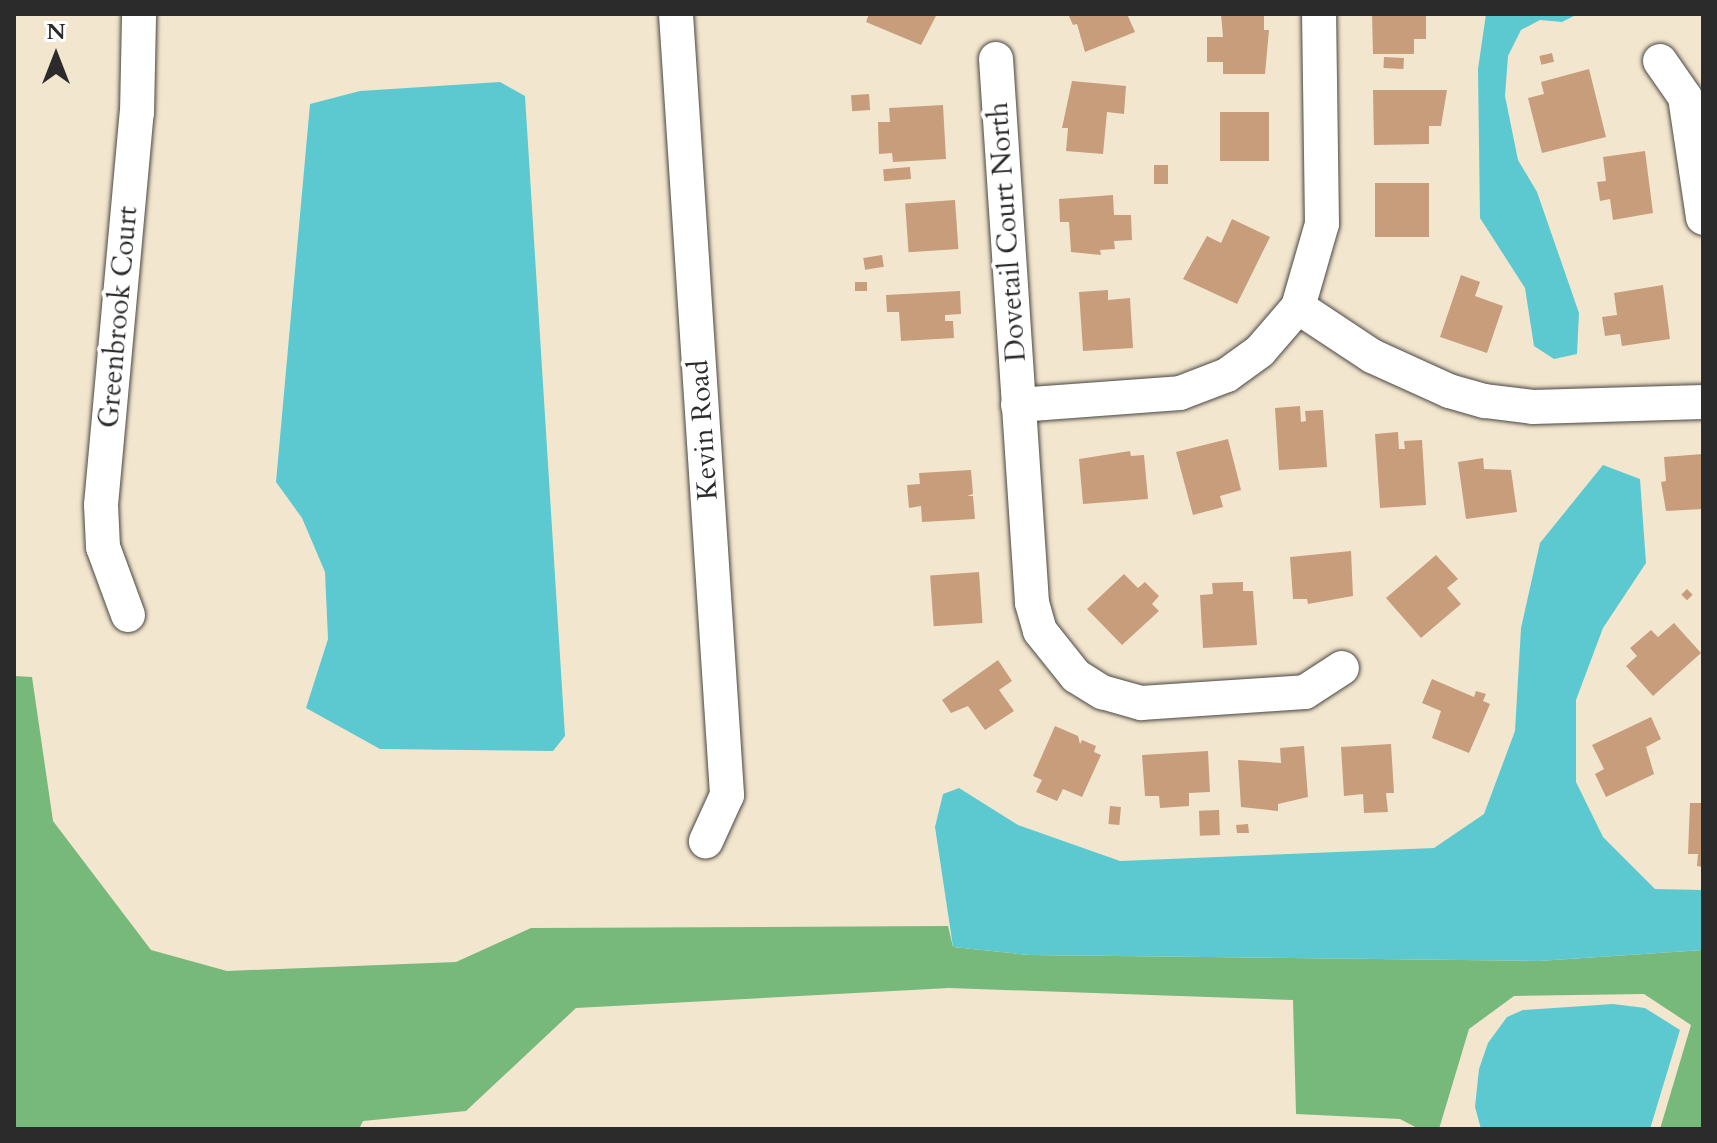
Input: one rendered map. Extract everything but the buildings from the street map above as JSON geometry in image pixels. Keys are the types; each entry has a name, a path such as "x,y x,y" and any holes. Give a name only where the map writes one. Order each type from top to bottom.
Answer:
{"street":[{"name":"Greenbrook Court","path":"128,615 103,547 101,505 137,113 139,14"},
{"name":"Kevin Road","path":"676,14 727,795 706,841"},
{"path":"1018,405 1180,393 1227,375 1260,351 1298,307 1322,224 1319,14"},
{"name":"Dovetail Court North","path":"996,59 1032,603 1040,631 1076,676 1102,692 1141,703 1305,692 1342,668"},
{"path":"1660,61 1685,97 1703,218"},
{"path":"1298,307 1372,356 1449,391 1485,401 1533,407 1703,402"}],"green space":[{"path":"14,676 32,677 53,821 151,950 227,971 456,962 531,928 948,926 953,947 1029,955 1539,961 1703,950 1703,1129 1660,1129 1691,1025 1644,994 1514,996 1469,1029 1439,1129 1419,1129 1400,1119 1296,1114 1293,1000 949,988 576,1008 466,1111 363,1121 359,1129 14,1129"}],"water":[{"path":"1486,14 1578,14 1562,22 1540,20 1521,30 1508,56 1505,96 1518,160 1537,192 1579,313 1577,354 1554,359 1534,346 1525,288 1480,218 1478,69"},
{"path":"500,82 525,96 565,736 553,751 380,749 306,708 328,639 325,572 302,518 276,482 310,104 360,91"},
{"path":"1603,465 1640,479 1646,563 1603,628 1576,700 1576,782 1603,837 1655,889 1703,890 1703,950 1539,961 1029,955 953,947 935,827 943,794 959,788 1018,825 1120,861 1434,848 1484,814 1515,731 1521,628 1540,543"},
{"path":"1613,1004 1645,1008 1680,1030 1650,1129 1481,1129 1475,1107 1479,1069 1488,1043 1507,1017 1523,1010"}]}
